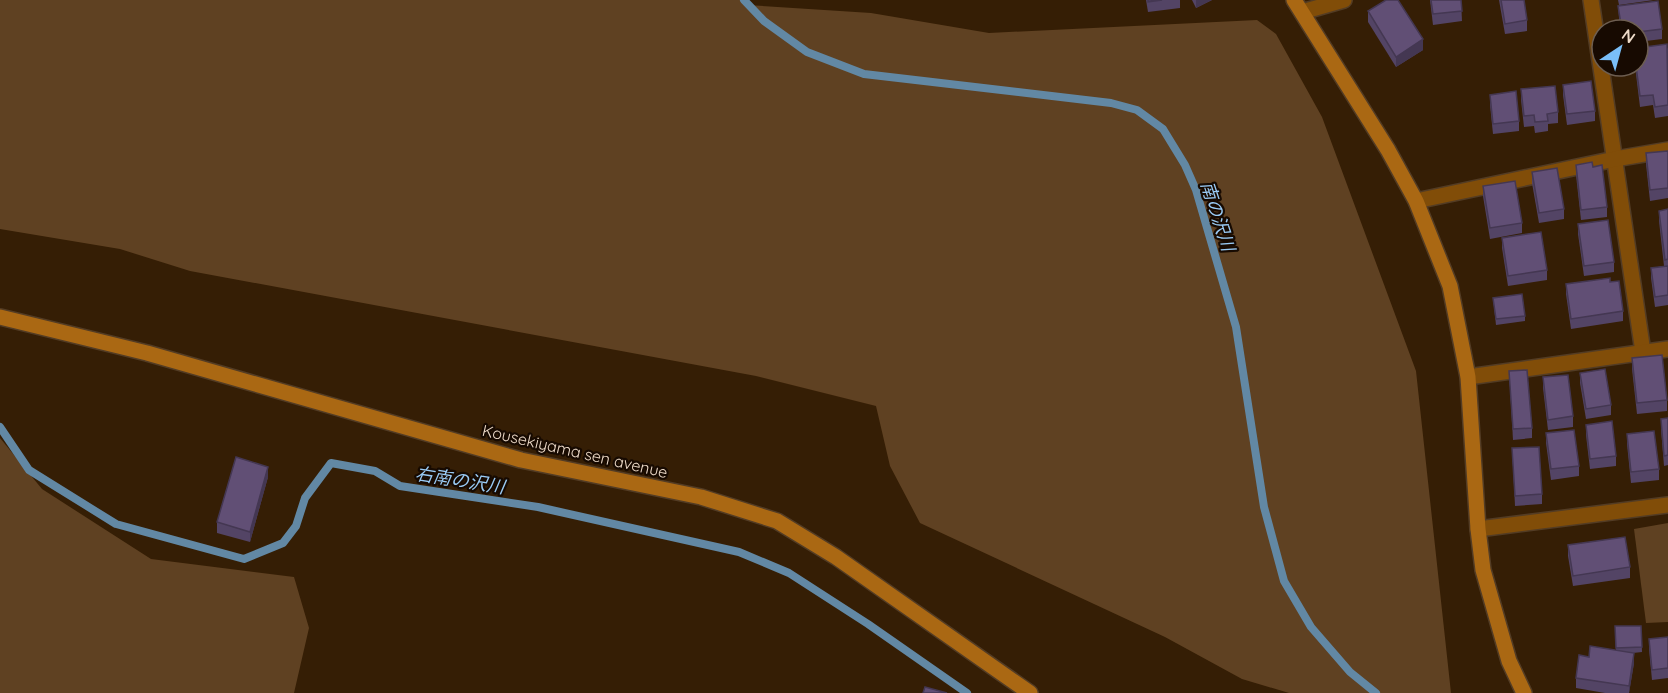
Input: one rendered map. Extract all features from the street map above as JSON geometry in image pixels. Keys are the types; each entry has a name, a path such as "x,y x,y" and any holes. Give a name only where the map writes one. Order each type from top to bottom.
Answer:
{"street":[{"path":"1344,0 1298,6 1388,150 1416,201 1450,286 1468,376 1478,529 1483,570 1509,661 1524,693"},
{"path":"1591,0 1643,352"},
{"path":"1416,201 1668,150"},
{"name":"Kousekiyama sen avenue","path":"0,317 147,353 521,460 701,497 777,521 836,557 1030,693"},
{"path":"1468,376 1668,349"},
{"path":"1478,529 1668,505"}],"shaded area":[{"path":"0,0 742,0 747,5 871,13 989,33 1257,20 1276,34 1322,117 1416,371 1451,693 1289,693 1242,679 1165,637 920,523 890,466 876,406 756,376 190,271 120,249 0,229"},
{"path":"0,438 42,489 151,559 294,577 309,628 294,693 0,693"},
{"path":"1668,523 1668,622 1646,623 1634,529"}],"building":[{"path":"1386,0 1398,0 1423,39 1396,57 1368,11"},
{"path":"1431,0 1461,0 1462,11 1433,14"},
{"path":"1501,0 1524,0 1527,20 1505,24"},
{"path":"1658,1 1662,29 1650,30 1650,18 1620,18 1618,6"},
{"path":"1667,44 1668,105 1655,107 1653,95 1640,96 1638,78 1650,78 1650,46"},
{"path":"1591,81 1595,111 1567,114 1563,85"},
{"path":"1555,86 1558,112 1547,114 1548,121 1535,122 1534,115 1524,116 1521,89"},
{"path":"1516,91 1519,121 1493,124 1490,95"},
{"path":"1668,151 1668,188 1650,190 1646,153"},
{"path":"1592,162 1593,167 1602,165 1607,207 1581,210 1576,165"},
{"path":"1557,168 1564,209 1539,213 1532,172"},
{"path":"1515,181 1522,223 1490,228 1483,186"},
{"path":"1668,209 1668,259 1665,260 1659,211"},
{"path":"1608,220 1614,262 1584,266 1578,224"},
{"path":"1541,232 1547,270 1508,276 1502,238"},
{"path":"1668,266 1668,295 1655,297 1651,268"},
{"path":"1610,278 1610,282 1619,281 1623,311 1571,319 1566,284"},
{"path":"1522,294 1525,316 1496,319 1493,298"},
{"path":"1662,355 1667,400 1637,403 1632,358"},
{"path":"1605,369 1611,405 1586,409 1580,373"},
{"path":"1527,370 1532,428 1513,429 1509,371"},
{"path":"1568,375 1573,416 1548,420 1543,377"},
{"path":"1668,418 1668,455 1664,456 1661,419"},
{"path":"1612,421 1616,456 1590,459 1586,425"},
{"path":"1574,430 1579,466 1551,469 1546,433"},
{"path":"1654,431 1659,469 1631,472 1627,434"},
{"path":"1539,447 1542,494 1515,496 1512,448"},
{"path":"236,457 268,467 250,532 217,522"},
{"path":"1625,537 1630,567 1573,576 1568,545"},
{"path":"1615,626 1641,626 1642,647 1616,648"},
{"path":"1668,637 1668,668 1652,670 1649,639"},
{"path":"1590,646 1634,653 1629,686 1576,678 1579,655 1589,657"},
{"path":"925,687 947,693 923,693"}],"waterway":[{"name":"南の沢川","path":"744,0 764,21 807,52 864,74 1111,103 1137,110 1163,129 1185,165 1196,190 1236,327 1264,507 1284,581 1311,627 1350,672 1376,693"},
{"name":"右南の沢川","path":"0,427 29,470 116,524 244,559 283,543 296,526 305,498 331,463 375,471 400,486 538,507 739,552 789,573 868,624 967,693"}]}
